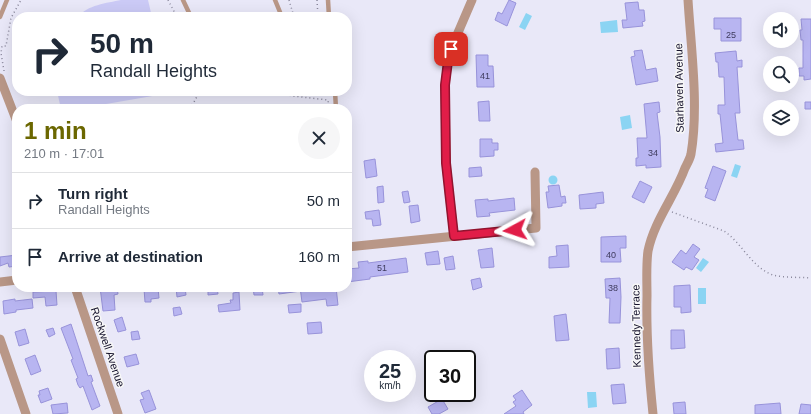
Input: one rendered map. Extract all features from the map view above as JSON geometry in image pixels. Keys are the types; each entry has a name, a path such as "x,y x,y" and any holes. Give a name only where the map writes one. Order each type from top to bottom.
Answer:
{"street":[{"path":"454,236 446,163 445,85 451,49 472,0"},
{"name":"Starhaven Avenue","path":"653,238 690,156 693,133 694,99 688,0"},
{"path":"2,75 12,106"},
{"path":"352,246 536,228 535,172"},
{"name":"Kennedy Terrace","path":"653,238 648,251 646,323 648,367 653,414"},
{"path":"0,282 12,281"},
{"name":"Rockwell Avenue","path":"77,292 118,414"},
{"path":"0,339 26,414"}],"lane":[{"path":"0,17 7,0"},
{"path":"183,0 189,12"},
{"path":"275,0 280,12"},
{"path":"328,0 329,12"}],"path":[{"path":"14,12 21,0"},
{"path":"168,0 174,12"},
{"path":"289,0 293,12"},
{"path":"317,0 318,12"},
{"path":"2,75 2,46 6,46 12,16"},
{"path":"293,96 328,100 328,104"},
{"path":"665,209 724,231 731,236 758,266 767,272 775,275 811,278"}],"shaded area":[{"path":"121,0 148,0 151,12 84,12 92,7"},
{"path":"526,13 532,16 525,30 519,27"},
{"path":"617,20 618,32 601,33 600,22"},
{"path":"58,96 153,96 106,104 60,104"},
{"path":"630,115 632,128 622,130 620,117"},
{"path":"735,164 741,166 737,178 731,176"},
{"path":"551,176 555,176 557,180 555,184 551,184 549,182 549,178"},
{"path":"703,258 709,262 701,272 696,268"},
{"path":"698,288 706,288 706,304 698,304"},
{"path":"587,392 596,392 597,407 588,408"}],"building":[{"path":"509,0 516,3 507,26 495,20 498,12 502,14"},
{"path":"638,2 639,10 644,10 645,21 642,22 643,26 623,28 622,20 627,20 625,3"},
{"path":"714,18 741,18 741,41 721,41 721,29 714,29"},
{"path":"801,19 811,19 811,79 804,80 804,76 799,76 799,68 803,68 803,40 801,40 800,30 802,30"},
{"path":"642,50 646,70 656,68 658,81 636,85 631,57 635,56 634,51"},
{"path":"736,51 737,61 742,60 742,67 737,67 740,113 735,113 738,140 743,140 744,149 716,152 715,144 723,143 718,105 725,105 724,77 719,77 718,62 716,62 715,53"},
{"path":"476,55 488,55 488,66 493,66 494,87 477,87"},
{"path":"489,101 490,121 479,121 478,102"},
{"path":"659,102 660,112 657,113 660,137 661,167 646,168 646,165 636,166 636,158 638,158 637,138 647,138 644,104"},
{"path":"805,102 811,102 811,109 805,109"},
{"path":"480,139 492,139 492,143 498,143 498,150 494,150 494,156 480,157"},
{"path":"375,159 377,176 366,178 364,161"},
{"path":"713,166 726,171 715,201 705,197 708,189 705,188"},
{"path":"481,167 482,176 469,177 469,168"},
{"path":"640,181 652,187 644,203 632,197"},
{"path":"559,185 561,197 565,196 566,203 562,203 562,206 548,208 546,192 549,192 548,186"},
{"path":"383,186 384,202 378,203 377,187"},
{"path":"408,191 410,202 404,203 402,192"},
{"path":"603,192 604,203 596,204 596,208 580,209 579,195"},
{"path":"514,198 515,210 489,213 490,216 477,217 475,200 488,199 488,201"},
{"path":"418,205 420,221 411,223 409,206"},
{"path":"379,210 381,225 373,226 372,219 366,219 365,212"},
{"path":"626,236 626,248 620,248 621,262 601,262 601,237"},
{"path":"693,244 700,249 694,257 699,260 692,270 686,267 684,270 672,262 681,250 686,254"},
{"path":"568,245 569,267 549,268 549,257 557,256 556,246"},
{"path":"492,248 494,267 481,268 478,250"},
{"path":"438,251 440,264 427,265 425,253"},
{"path":"12,256 12,267 9,267 8,263 0,266 0,257"},
{"path":"453,256 455,269 446,270 444,258"},
{"path":"406,258 408,272 370,277 370,279 352,281 352,269 359,268 358,262 368,261 368,263"},
{"path":"480,278 482,287 473,290 471,280"},
{"path":"620,278 620,323 609,323 610,298 606,298 605,279"},
{"path":"690,285 691,312 681,313 681,307 674,307 674,286"},
{"path":"33,292 56,292 57,305 46,306 45,297 33,298"},
{"path":"101,292 118,292 118,294 114,295 115,310 103,311"},
{"path":"144,292 158,292 159,298 151,299 151,302 145,302"},
{"path":"176,292 186,292 186,295 177,297"},
{"path":"208,292 218,292 218,294 208,295"},
{"path":"239,292 240,310 219,312 218,305 231,303 230,300 233,300 233,293"},
{"path":"254,292 263,292 263,295 254,295"},
{"path":"279,292 294,292 279,294"},
{"path":"301,292 337,292 338,305 327,306 326,299 302,302"},
{"path":"15,299 15,301 32,299 33,308 16,310 16,312 4,314 3,301"},
{"path":"301,304 301,312 289,313 288,305"},
{"path":"180,307 182,314 174,316 173,308"},
{"path":"566,314 569,340 556,341 554,316"},
{"path":"122,317 126,330 118,332 114,320"},
{"path":"321,322 322,333 308,334 307,323"},
{"path":"71,324 88,376 91,375 93,381 91,382 100,406 92,410 83,386 80,388 78,385 76,379 78,378 71,360 73,359 61,328"},
{"path":"53,328 55,334 49,337 46,330"},
{"path":"25,329 29,343 19,346 15,332"},
{"path":"671,330 684,330 685,348 671,349"},
{"path":"138,331 140,339 132,340 131,332"},
{"path":"619,348 620,368 607,369 606,349"},
{"path":"136,354 139,364 127,367 124,357"},
{"path":"35,355 41,371 31,375 25,359"},
{"path":"624,384 626,403 613,404 611,385"},
{"path":"48,388 52,399 41,403 38,395 40,395 39,391"},
{"path":"149,390 156,409 145,413 140,400 144,399 141,393"},
{"path":"522,390 532,405 523,412 524,414 504,414 516,406 513,402 516,400 513,396"},
{"path":"437,402 444,402 448,409 439,414 432,414 428,407"},
{"path":"685,402 686,414 674,414 673,403"},
{"path":"67,403 68,413 53,414 51,405"},
{"path":"780,403 781,414 755,414 755,405"},
{"path":"801,404 811,405 811,414 799,414"}],"route":[{"path":"451,49 445,85 446,163 454,236 515,230"}]}
